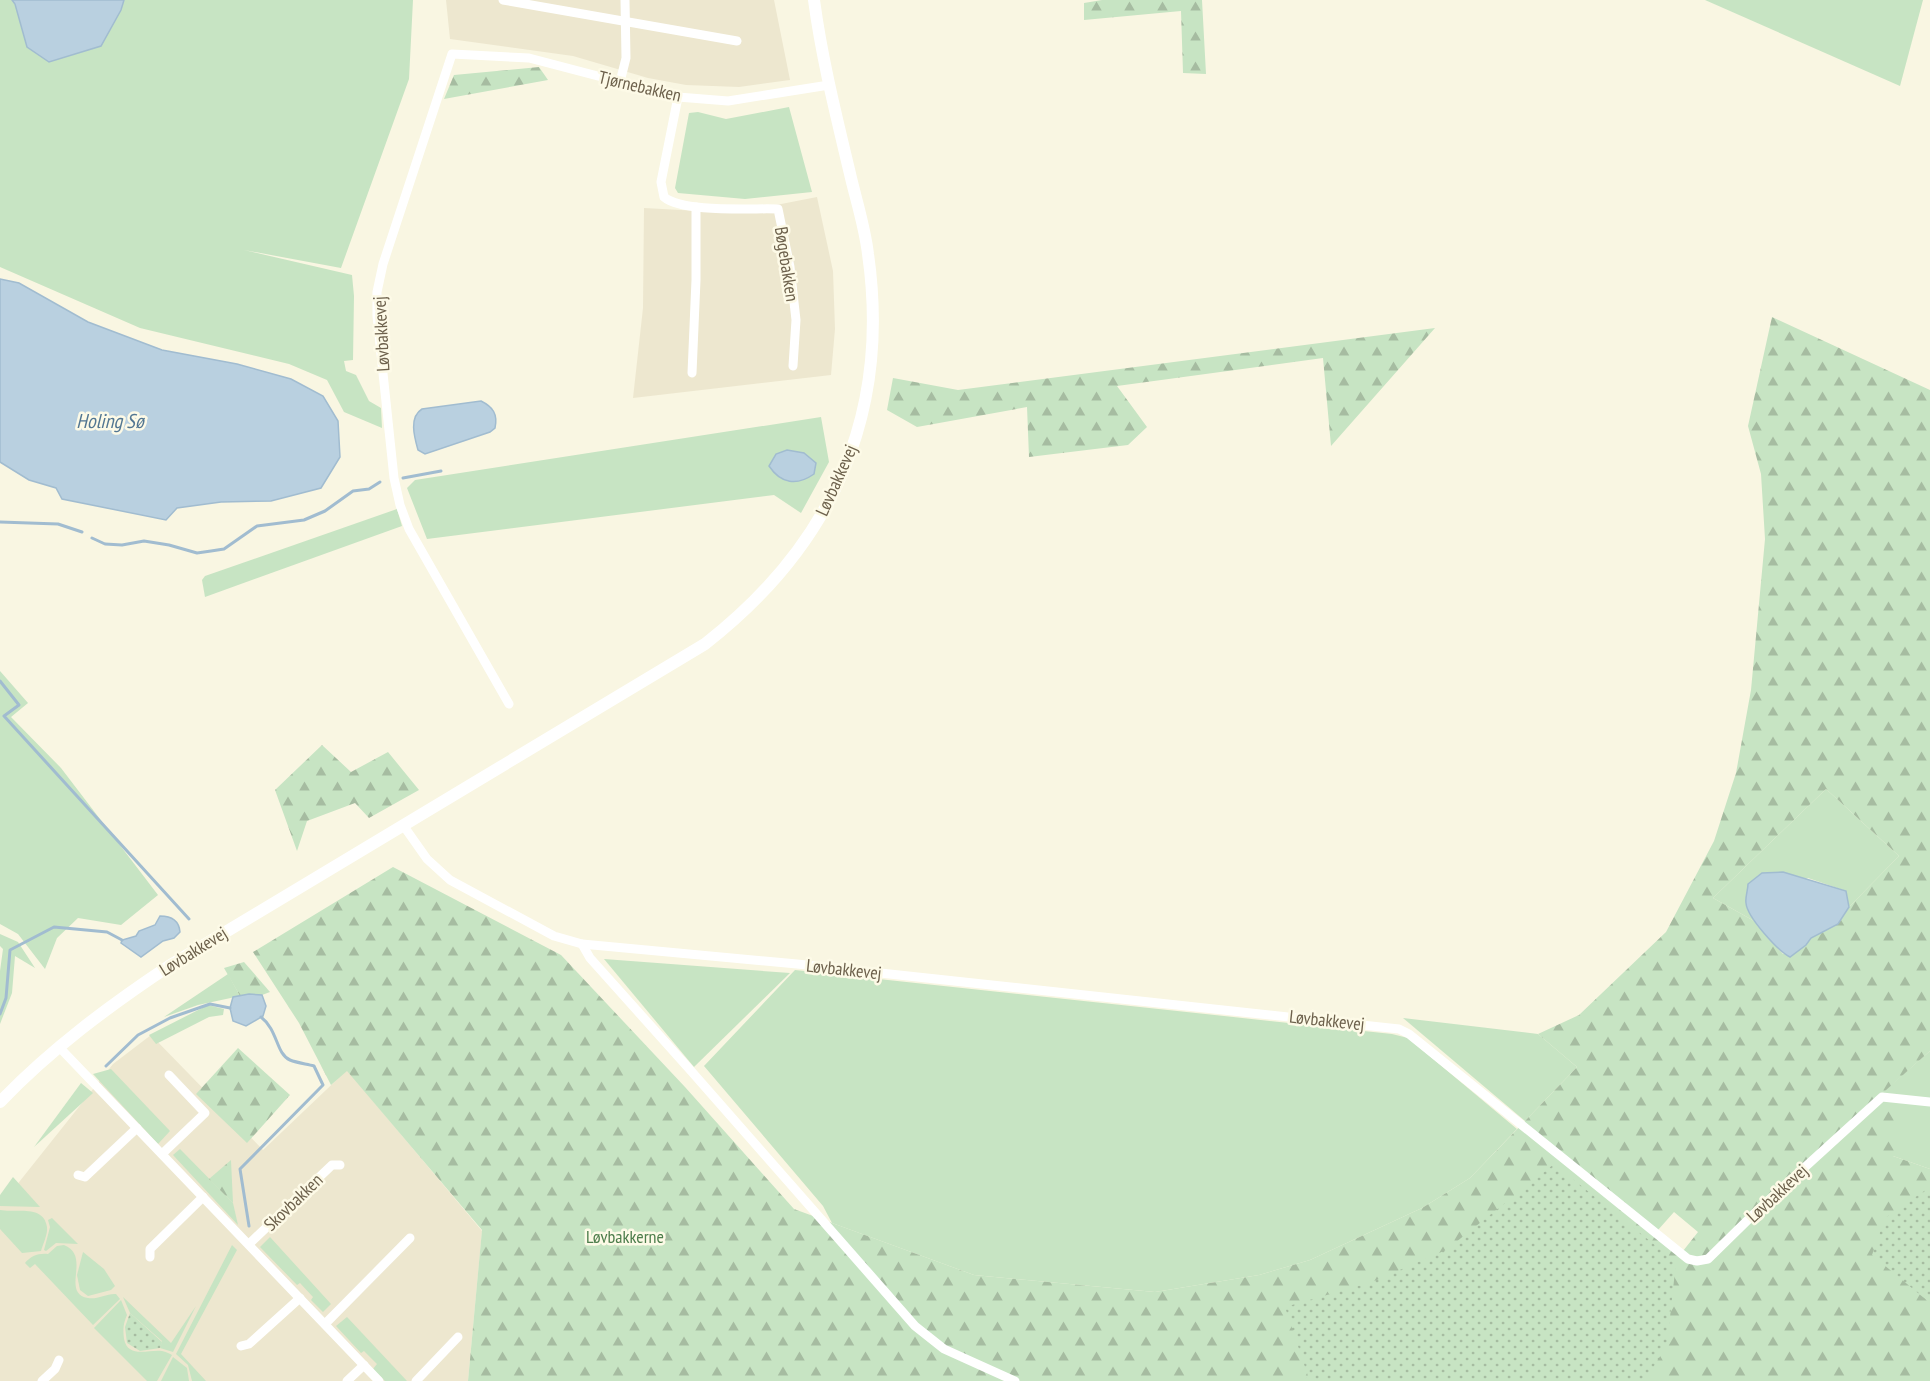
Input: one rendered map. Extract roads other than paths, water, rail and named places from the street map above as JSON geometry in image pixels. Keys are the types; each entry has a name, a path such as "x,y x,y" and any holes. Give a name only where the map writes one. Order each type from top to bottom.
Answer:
{"street":[{"path":"503,0 737,41"},
{"path":"620,82 626,58 625,0"},
{"name":"Løvbakkevej","path":"0,1102 59,1047 120,999 169,966 705,644 737,619 772,584 794,556 817,524 837,487 861,420 869,384 874,340 874,303 868,251 829,85 814,0"},
{"name":"Løvbakkevej","path":"452,54 383,264 377,292 377,316 389,432 400,506 409,529 509,704"},
{"name":"Tjørnebakken","path":"452,54 529,58 678,96 728,101 829,85"},
{"name":"Bøgebakken","path":"678,96 662,182 664,197 696,207 778,209 790,267 796,320 793,366"},
{"path":"692,373 696,207"},
{"name":"Løvbakkevej","path":"404,825 427,860 450,880 554,936 582,944 891,974 1399,1029 1418,1041 1688,1259 1697,1261 1708,1258 1882,1097 1930,1102"},
{"path":"582,944 590,958 915,1326 944,1349 1016,1381"},
{"name":"Skovbakken","path":"59,1047 379,1381"},
{"path":"162,1154 205,1113 169,1075"},
{"path":"78,1175 85,1177 137,1128"},
{"name":"Skovbakken","path":"249,1244 332,1165 340,1165"},
{"path":"150,1257 150,1249 203,1197"},
{"path":"325,1324 410,1238"},
{"path":"241,1346 249,1344 300,1298"},
{"path":"416,1381 458,1337"},
{"path":"42,1381 55,1368 59,1360"},
{"path":"347,1381 364,1365"}],"water":[{"path":"12,0 124,0 101,46 49,62 27,47"},
{"name":"Holing Sø","path":"0,279 19,283 88,322 162,350 237,364 291,379 323,396 338,421 340,457 321,488 271,501 221,502 177,508 166,520 62,499 56,488 29,480 0,462"},
{"path":"481,401 491,408 495,415 495,428 490,432 425,454 418,450 414,422 418,412 422,409"},
{"path":"787,450 804,453 816,463 814,474 795,481 779,477 769,466 776,454"},
{"path":"1783,872 1846,891 1849,907 1838,924 1811,938 1806,945 1790,957 1757,925 1746,901 1748,884 1762,873"},
{"path":"160,916 171,918 178,924 180,932 174,938 163,941 141,957 121,943 122,940 136,936 139,931 155,925"},
{"path":"249,994 262,995 266,1006 263,1016 246,1026 233,1021 230,1008 233,997"}],"waterway":[{"path":"403,478 441,471"},
{"path":"92,538 105,544 122,545 144,541 197,553 224,549 257,526 304,520 325,511 353,491 369,489 380,482"},
{"path":"0,522 58,524 82,532"},
{"path":"0,681 19,705 4,716 189,919"},
{"path":"0,1014 6,998 10,950 54,927 107,932 122,940"},
{"path":"106,1066 138,1035 170,1018 210,1004 230,1008"},
{"path":"249,1226 240,1169 323,1085 314,1066 285,1057 271,1028 261,1017"}],"park label":[{"name":"Løvbakkerne","path":"625,1236"}]}
